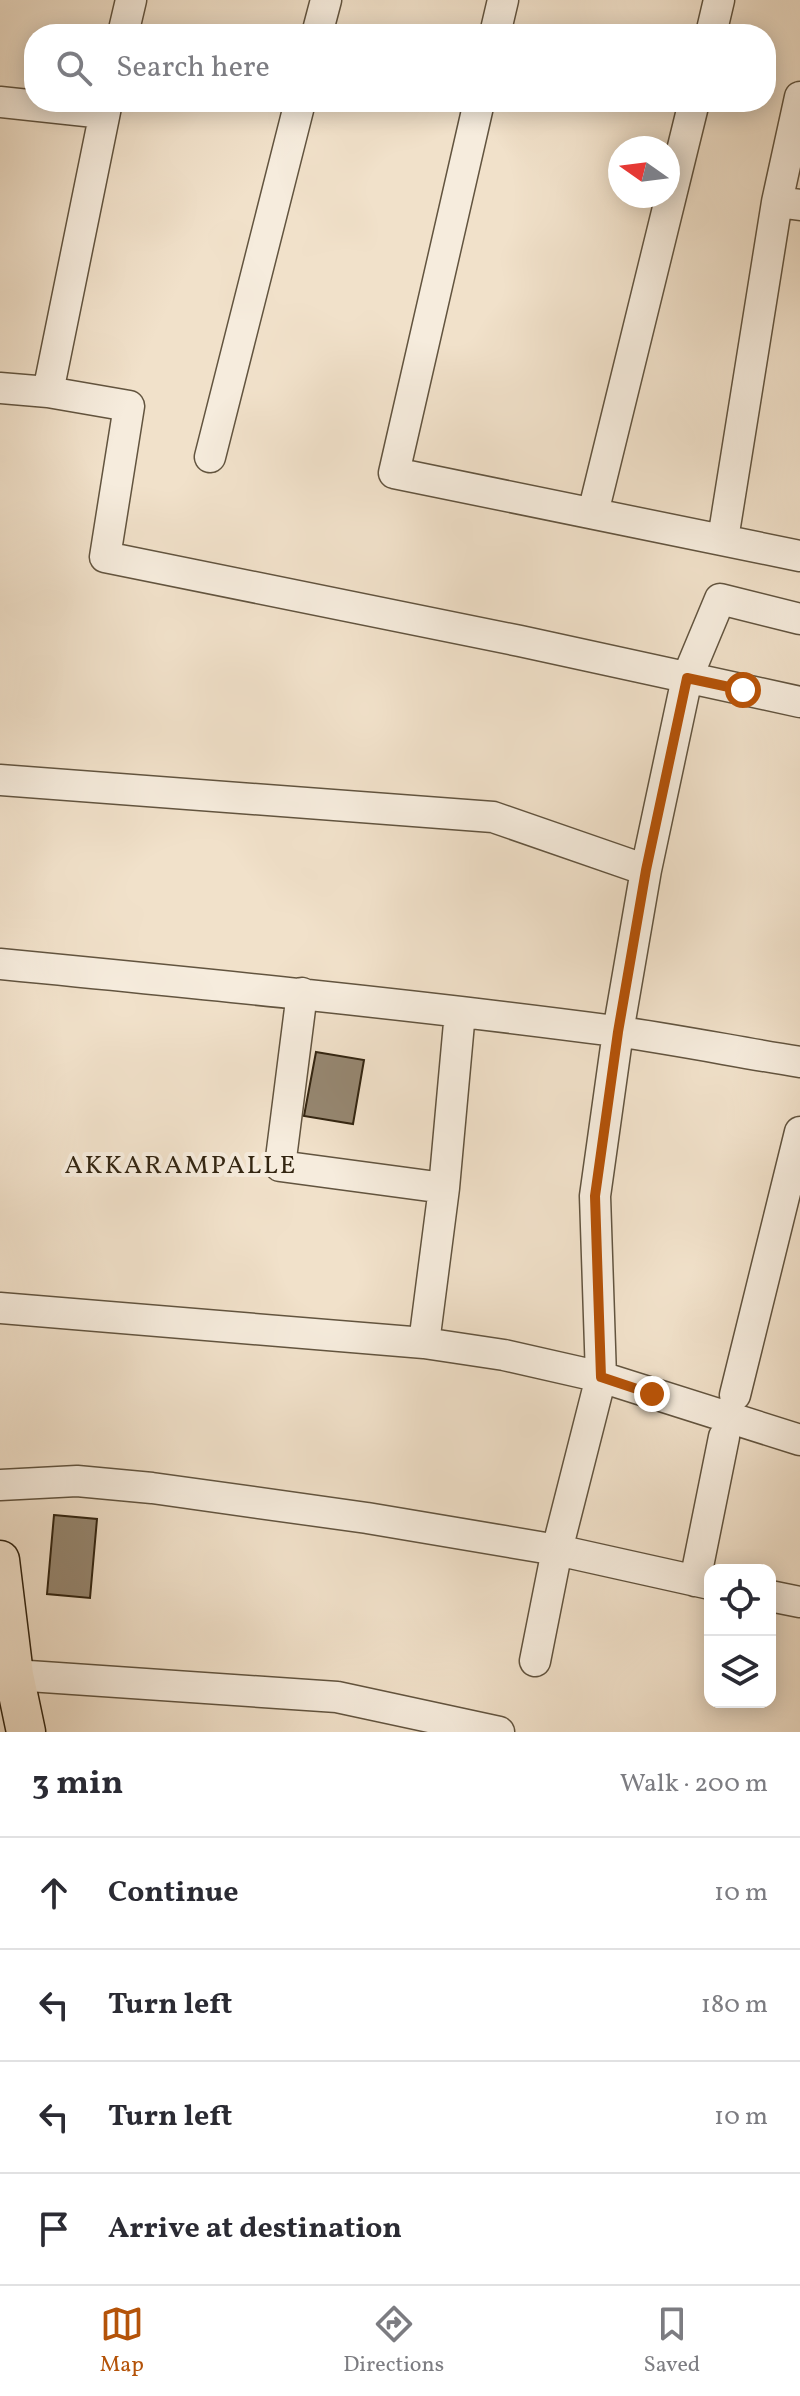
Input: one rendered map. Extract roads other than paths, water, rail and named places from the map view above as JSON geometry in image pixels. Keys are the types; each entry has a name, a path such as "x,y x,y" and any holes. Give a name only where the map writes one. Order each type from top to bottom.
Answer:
{"main road":[{"path":"0,1560 14,1675 26,1732"}],"street":[{"path":"125,24 131,0"},
{"path":"320,24 326,0"},
{"path":"497,24 503,0"},
{"path":"713,24 719,0"},
{"path":"723,539 788,204 800,97"},
{"path":"0,102 24,103"},
{"path":"48,392 105,112"},
{"path":"210,457 297,112"},
{"path":"477,112 394,473 800,556"},
{"path":"593,513 692,112"},
{"path":"0,388 48,392 129,406 105,557 520,641 800,702"},
{"path":"535,1661 557,1550 601,1377 595,1196 618,1032 646,870 687,678 720,599 800,619"},
{"path":"0,780 493,817 646,870"},
{"path":"0,964 302,993 460,1012 618,1032 800,1062"},
{"path":"302,993 280,1166 444,1188"},
{"path":"424,1343 444,1188 460,1012"},
{"path":"735,1395 800,1132"},
{"path":"0,1308 424,1343 504,1355 601,1377 800,1440"},
{"path":"0,1485 77,1481 152,1488 367,1518 557,1550 702,1582 724,1437"},
{"path":"776,1597 800,1602"},
{"path":"14,1675 337,1697 499,1732"}],"district":[{"name":"AKKARAMPALLE","path":"181,1166"}]}
